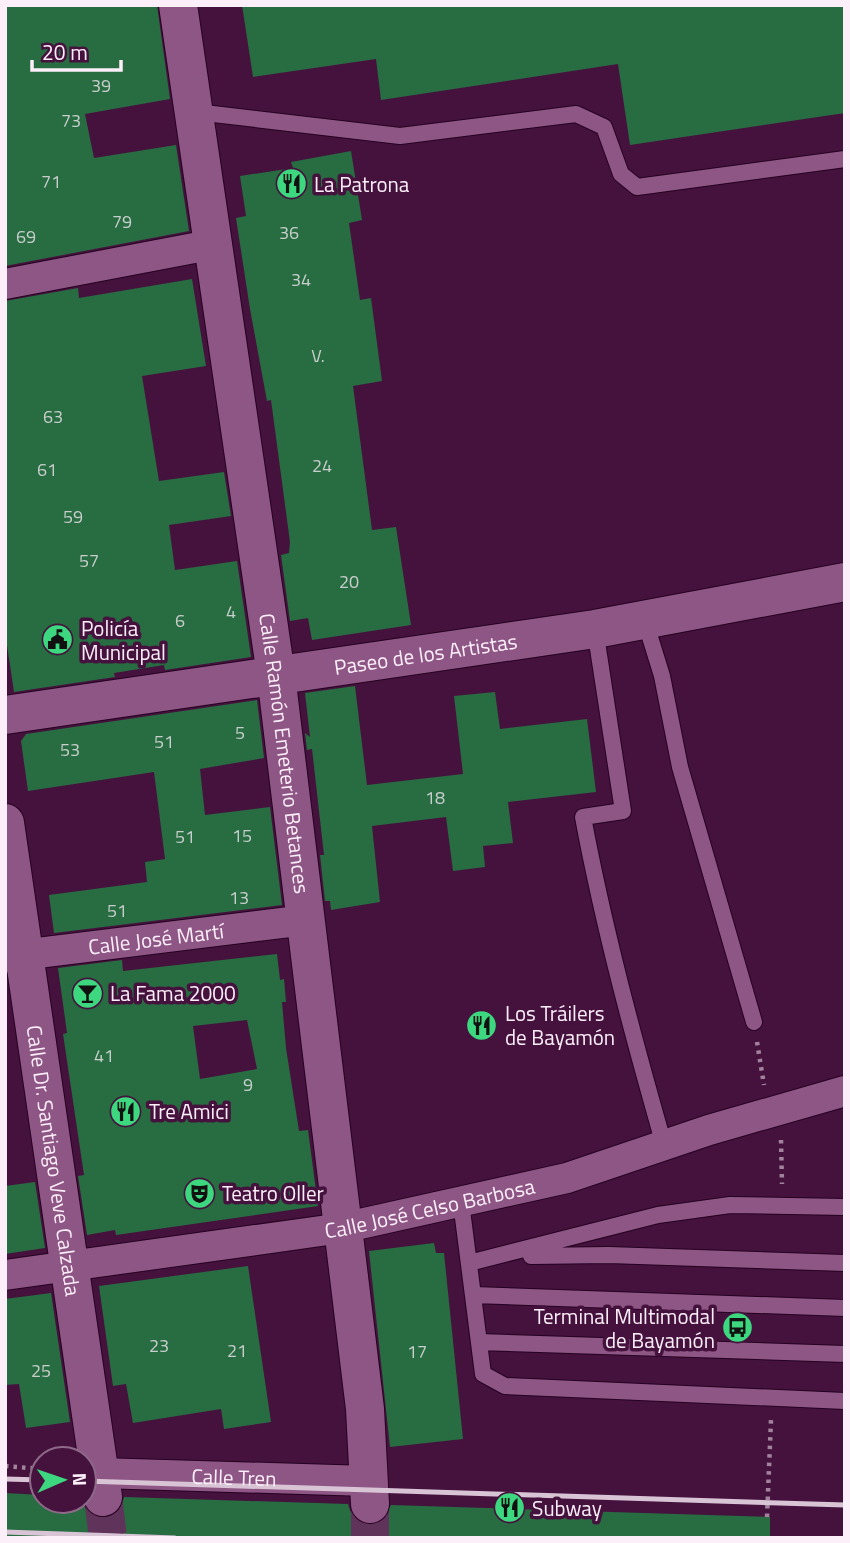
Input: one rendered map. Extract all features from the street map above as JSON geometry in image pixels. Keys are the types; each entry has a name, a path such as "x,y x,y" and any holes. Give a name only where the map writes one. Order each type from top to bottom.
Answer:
{"street":[{"name":"Calle Ramón Emeterio Betances","path":"178,5 196,112 276,676 365,1409 369,1493"},
{"path":"5,284 215,244"},
{"name":"Paseo de los Artistas","path":"5,715 595,629 845,583"},
{"name":"Calle Dr. Santiago Veve Calzada","path":"5,823 14,956 69,1266 101,1485"},
{"name":"Calle José Martí","path":"14,956 306,920"},
{"name":"Calle José Celso Barbosa","path":"5,1275 342,1228 461,1202 567,1178 664,1145 845,1091"},
{"name":"Calle Tren","path":"101,1485 369,1493"}],"lane":[{"path":"196,112 400,136 576,114 604,127 621,174 637,187 845,159"},
{"path":"645,621 662,676 680,767 754,1023"},
{"path":"595,629 623,811 583,817 600,909 624,1007 664,1145"},
{"path":"461,1202 483,1374 505,1386 845,1401"},
{"path":"469,1263 658,1215 730,1205 845,1207"},
{"path":"469,1263 535,1256 609,1255 845,1263"},
{"path":"473,1295 845,1308"},
{"path":"479,1342 845,1354"}],"path":[{"path":"5,1466 28,1468"}],"building":[{"path":"5,5 157,5 170,99 85,114 94,158 176,145 189,231 5,266"},
{"path":"242,5 845,5 845,113 630,145 618,64 381,100 376,59 253,77"},
{"path":"351,151 362,220 349,223 360,300 371,298 382,381 353,386 372,530 396,527 411,625 312,640 308,618 290,621 281,555 289,553 290,542 271,400 267,401 236,218 246,216 240,176 293,168 291,162"},
{"path":"192,279 206,366 142,376 159,481 224,472 231,516 169,525 175,570 237,561 251,657 165,670 164,665 114,673 115,677 14,692 5,632 5,301 78,288 79,298"},
{"path":"355,686 367,785 463,774 454,696 495,692 500,729 587,719 596,792 508,802 513,843 483,846 485,867 453,871 446,817 372,826 380,902 331,910 330,901 325,901 320,855 324,855 312,749 307,750 305,733 310,737 305,693"},
{"path":"257,700 264,758 200,769 205,815 270,807 282,905 54,933 49,895 147,882 145,862 165,859 154,772 28,791 21,741 26,734"},
{"path":"277,954 280,980 284,979 286,1002 282,1002 286,1048 299,1131 308,1130 318,1206 116,1235 115,1230 87,1235 78,1176 84,1175 63,1034 67,1033 58,968 122,960 123,971","holes":["247,1020 257,1069 200,1079 193,1026"]},
{"path":"35,1182 45,1248 5,1254 5,1186"},
{"path":"434,1243 436,1253 444,1253 463,1439 390,1447 369,1251"},
{"path":"248,1266 271,1422 224,1429 221,1409 133,1423 126,1384 113,1386 99,1286"},
{"path":"51,1293 70,1422 26,1428 19,1384 5,1385 5,1299"},
{"path":"5,1493 28,1494 28,1515 88,1515 92,1538 5,1538"},
{"path":"124,1497 348,1504 352,1516 360,1523 370,1526 382,1522 391,1505 770,1517 770,1538 124,1538 121,1508"}],"tunnel":[{"path":"103,1497 108,1538"},
{"path":"370,1504 370,1538"}],"railway":[{"path":"5,1479 28,1480"},
{"path":"98,1481 845,1505"},
{"path":"5,1532 175,1538"}],"place":[{"name":"La Patrona","path":"291,184"},
{"name":"Policía Municipal","path":"58,640"},
{"name":"La Fama 2000","path":"87,993"},
{"name":"Los Tráilers de Bayamón","path":"482,1025"},
{"name":"Tre Amici","path":"126,1111"},
{"name":"Teatro Oller","path":"199,1193"},
{"name":"Terminal Multimodal de Bayamón","path":"738,1328"},
{"name":"Subway","path":"509,1508"}]}
